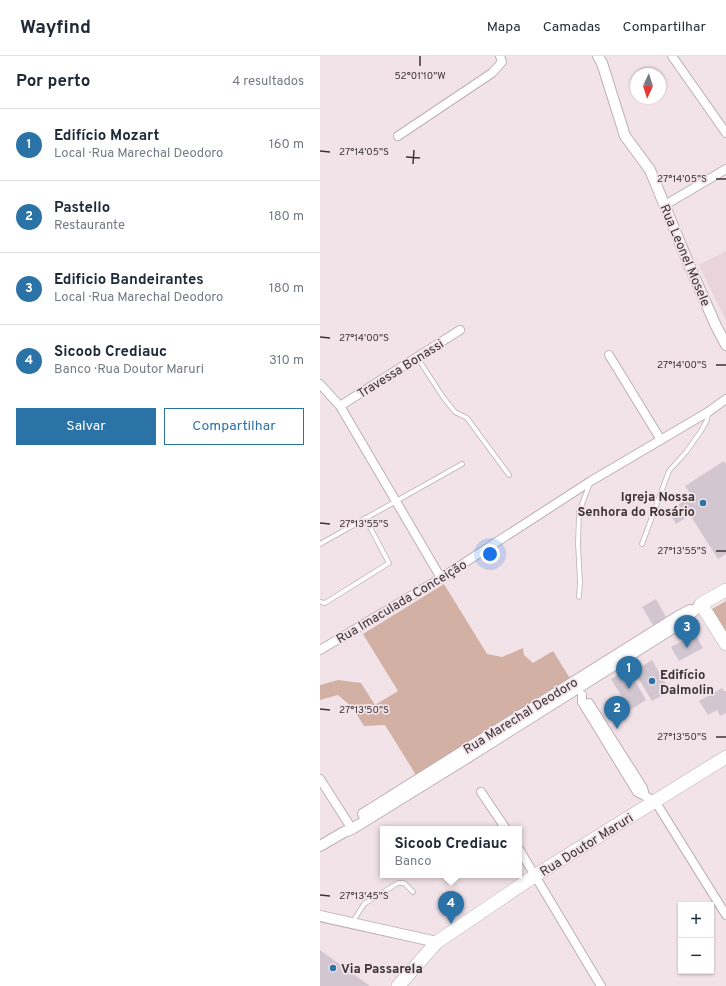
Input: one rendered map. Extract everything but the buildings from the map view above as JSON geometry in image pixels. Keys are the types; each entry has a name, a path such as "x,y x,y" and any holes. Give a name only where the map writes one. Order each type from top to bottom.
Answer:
{"main road":[{"name":"Rua Marechal Deodoro","path":"701,604 726,590"},
{"path":"701,604 726,644"},
{"name":"Rua Doutor Maruri","path":"398,986 437,942 650,799 726,757"}],"street":[{"path":"398,136 492,73 502,62 500,56"},
{"name":"Rua Leonel Mosele","path":"598,56 602,63 625,136 650,170 690,267 726,345"},
{"path":"672,56 726,133"},
{"path":"665,205 726,169"},
{"name":"Travessa Bonassi","path":"340,406 460,330"},
{"path":"609,355 661,440"},
{"path":"320,384 340,406 440,578"},
{"name":"Rua Imaculada Conceição","path":"320,650 440,578 591,481 708,412 726,399"},
{"name":"Rua Marechal Deodoro","path":"320,846 578,688 677,617 701,604"},
{"path":"578,688 726,915"},
{"path":"320,779 348,828"},
{"path":"481,792 504,826"},
{"path":"522,854 601,986"},
{"path":"320,916 437,942"}],"lane":[{"path":"417,358 443,397 455,412 467,418 509,475"},
{"path":"642,544 669,471 686,452 701,431 707,420 708,412"},
{"path":"320,544 462,464"},
{"path":"579,597 579,512 591,481"},
{"path":"320,602 325,603 389,563 365,518"},
{"path":"352,923 364,904 398,883 404,883 413,892"}],"shaded area":[{"path":"726,251 726,321 699,265"},
{"path":"444,584 487,654 502,657 523,648 524,655 533,663 553,651 571,680 416,775 385,725 364,726 352,707 338,695 320,700 320,685 338,680 361,683 375,705 398,691 363,634"},
{"path":"726,601 726,633 712,609"}],"place":[{"name":"Igreja Nossa Senhora do Rosário","path":"703,503"},
{"name":"Edificio Bandeirantes","path":"687,648"},
{"name":"Edifício Dalmolin","path":"652,681"},
{"name":"Edifício Mozart","path":"629,689"},
{"name":"Pastello","path":"617,729"},
{"name":"Sicoob Crediauc","path":"451,924"},
{"name":"Via Passarela","path":"333,968"}]}
